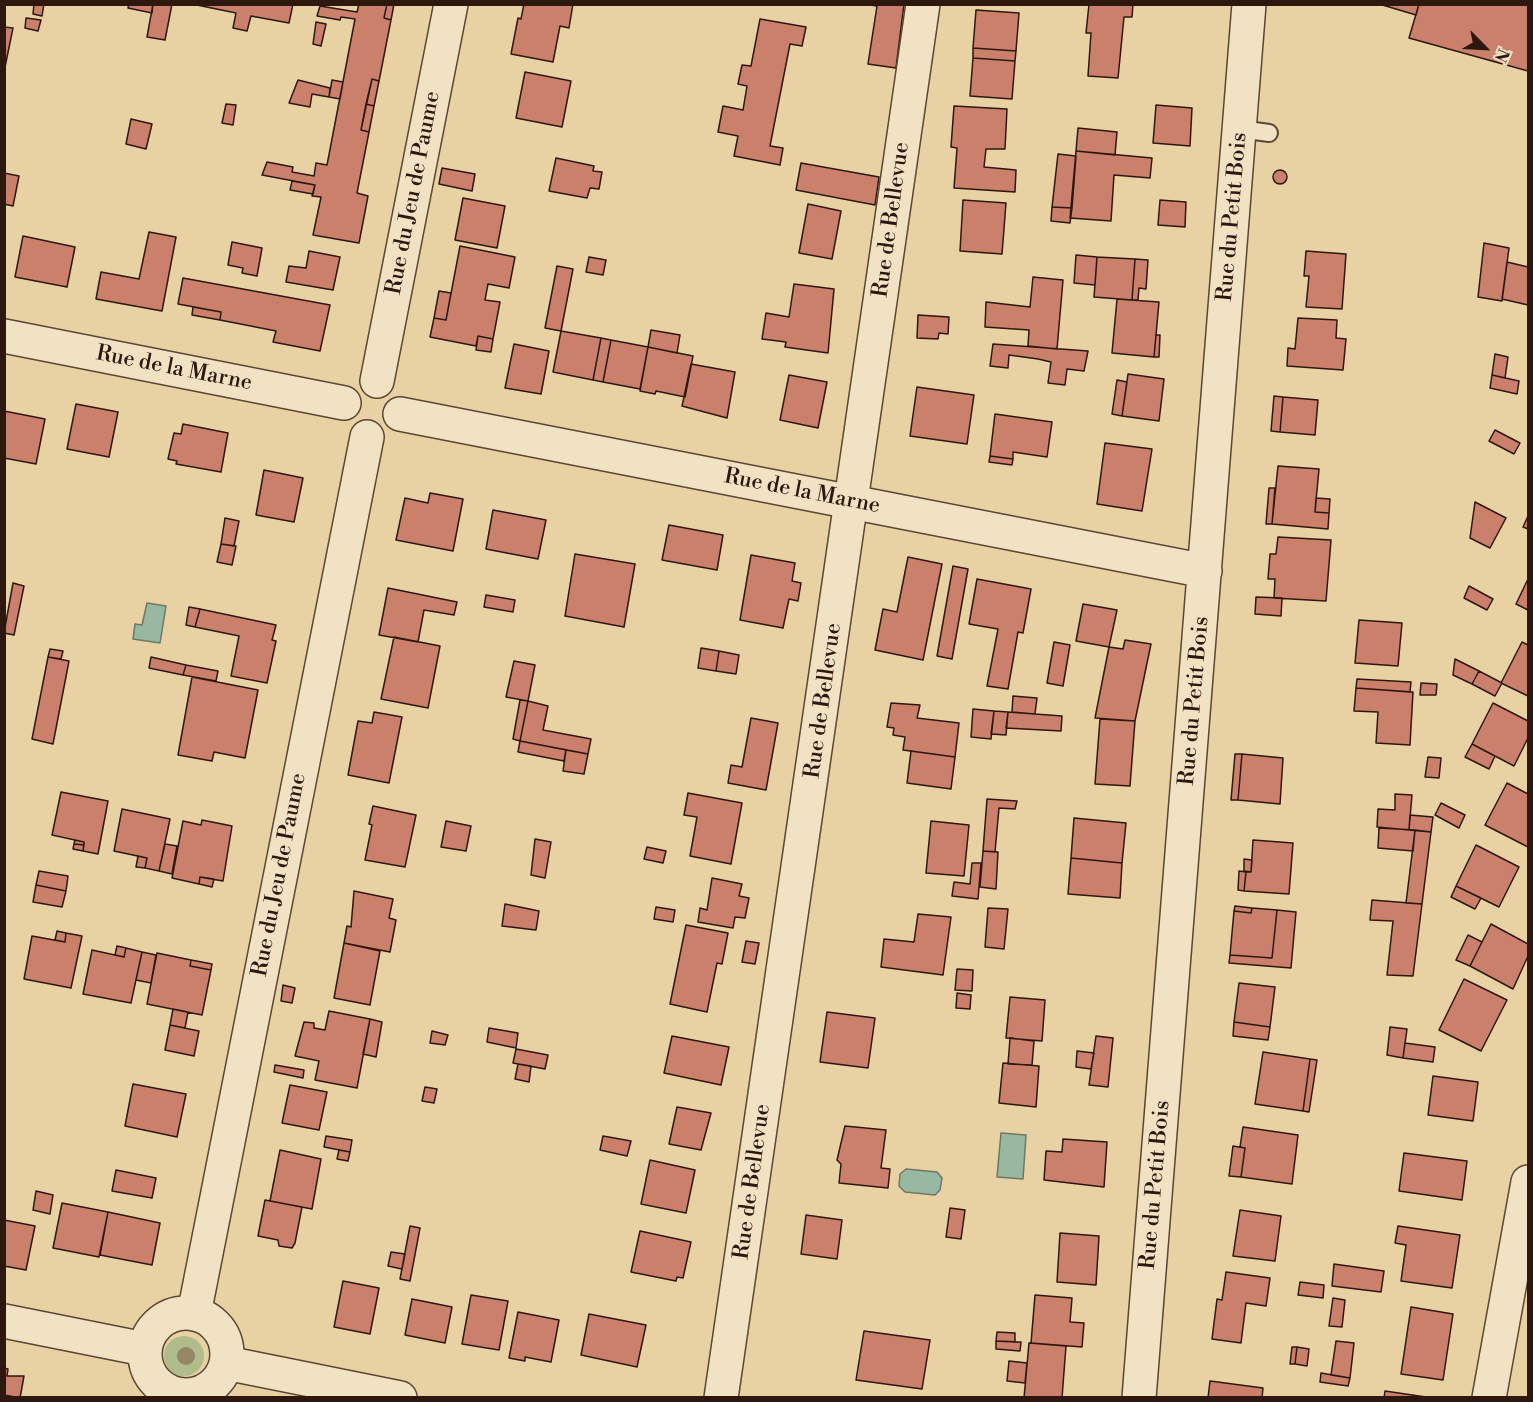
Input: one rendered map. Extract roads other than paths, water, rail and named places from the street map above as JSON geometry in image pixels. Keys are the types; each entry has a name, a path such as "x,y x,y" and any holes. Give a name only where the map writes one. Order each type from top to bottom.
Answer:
{"street":[{"name":"Rue du Jeu de Paume","path":"377,381 451,4"},
{"name":"Rue de Bellevue","path":"721,1398 853,502 922,4"},
{"name":"Rue du Petit Bois","path":"1139,1398 1205,571 1254,131 1250,4"},
{"name":"Rue de la Marne","path":"4,336 344,403"},
{"path":"368,381 377,381 385,384 397,396 400,414 397,422 384,434 367,437 351,428 346,420 344,403 352,387 368,381"},
{"name":"Rue de la Marne","path":"400,414 1205,571"},
{"name":"Rue du Jeu de Paume","path":"194,1314 367,437"},
{"path":"1489,1398 1528,1182"},
{"path":"194,1314 207,1318 224,1337 226,1363 214,1385 203,1392 177,1396 156,1384 145,1361 144,1349 149,1336 167,1317 194,1314"},
{"path":"4,1321 144,1349"},
{"path":"226,1363 400,1398"}]}
